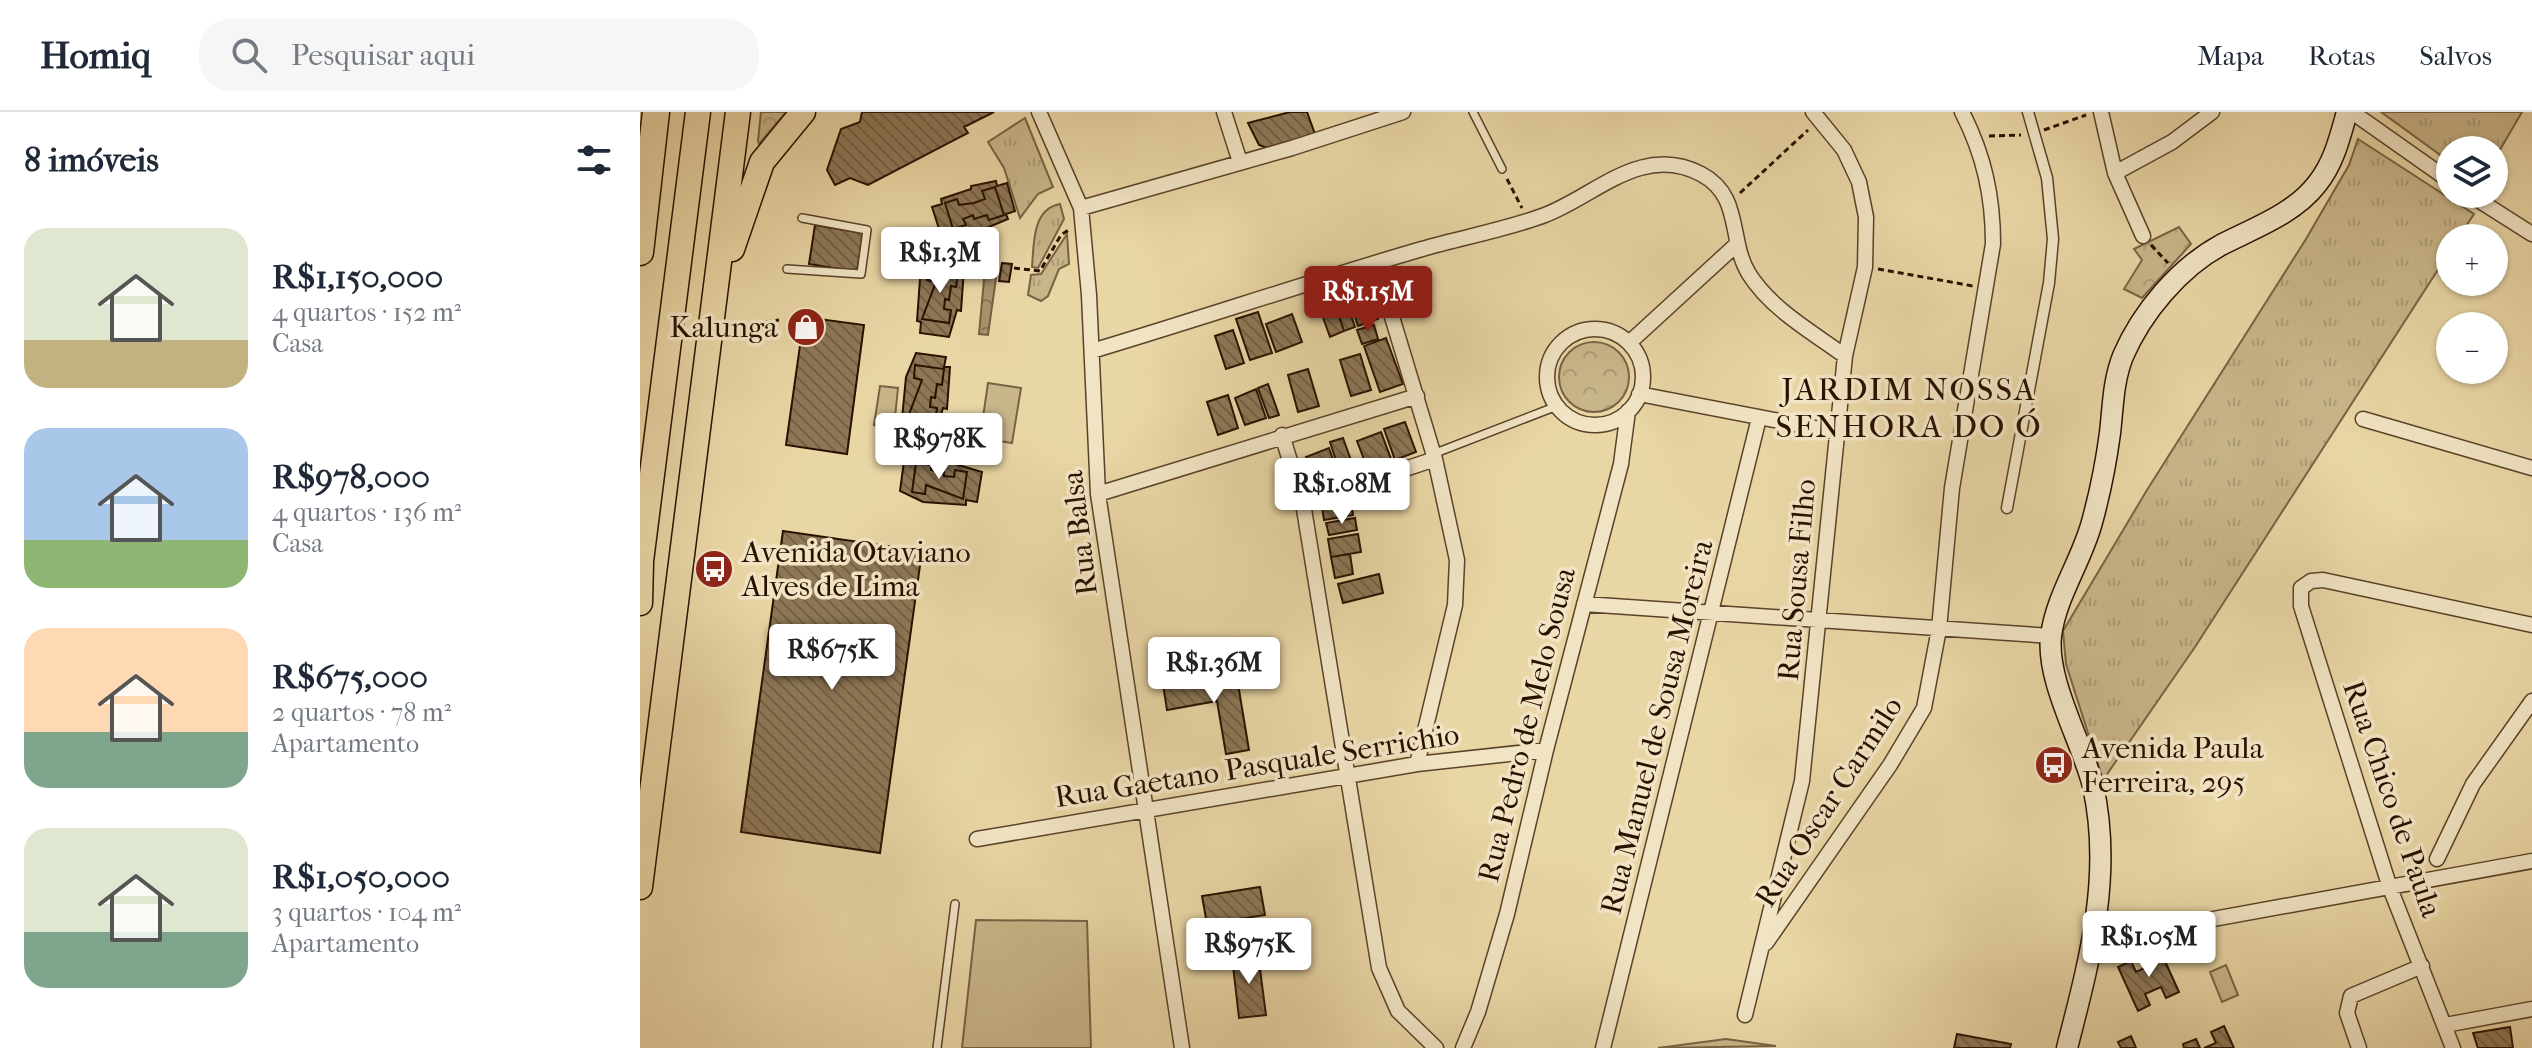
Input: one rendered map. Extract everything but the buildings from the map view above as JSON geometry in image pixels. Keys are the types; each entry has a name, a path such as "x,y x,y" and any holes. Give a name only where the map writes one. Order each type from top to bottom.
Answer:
{"highway":[{"path":"640,252 656,112"},
{"path":"640,603 640,566 698,112"},
{"path":"640,887 738,112"},
{"path":"715,292 724,277 747,197 762,162 803,112"}],"main road":[{"path":"2067,1048 2100,901 2093,786 2054,665 2051,636 2092,525 2104,470 2114,386 2123,356 2147,314 2179,275 2219,246 2280,215 2317,185 2336,152 2350,112"}],"street":[{"name":"Rua Balsa","path":"1039,112 1081,208 1092,351 1098,494 1182,1048"},
{"path":"1224,112 1240,162"},
{"path":"1081,208 1240,162 1382,115 1403,112"},
{"name":"Rua Oscar Carmilo","path":"1761,950 1915,728 1931,683 1952,488 1989,288 1993,206 1986,169 1962,112"},
{"path":"2007,508 2049,283 2053,239 2047,178 2028,112"},
{"path":"2101,112 2115,173 2143,236"},
{"path":"2115,173 2172,142 2212,112"},
{"path":"2350,112 2436,171"},
{"name":"Rua Sousa Filho","path":"1745,1015 1802,781 1845,356 1865,267 1866,217 1859,182 1844,150 1816,116"},
{"path":"1092,351 1376,264 1529,221 1551,212 1617,174 1662,165 1699,173 1722,191 1730,203 1737,244 1748,272 1769,297 1845,356"},
{"path":"2491,208 2532,234"},
{"path":"1629,343 1737,244"},
{"path":"1376,264 1434,456 1457,560 1458,582 1417,764"},
{"path":"1601,329 1629,343 1642,367 1639,394 1628,411 1615,420 1590,424 1577,421 1557,406 1547,376 1558,346 1570,335 1601,329"},
{"path":"1639,394 1836,432"},
{"path":"1098,494 1417,396"},
{"name":"Rua Pedro de Melo Sousa","path":"1463,1048 1478,1012 1507,914 1546,750 1621,464 1628,411"},
{"name":"Rua Manuel de Sousa Moreira","path":"1603,1048 1759,418"},
{"path":"2363,419 2532,468"},
{"path":"1282,435 1303,503 1345,777 1379,968 1387,993 1408,1023 1436,1048"},
{"path":"1303,503 1434,456"},
{"name":"Rua Chico de Paula","path":"2453,1048 2390,888 2301,606 2305,584 2323,580 2532,625"},
{"path":"1584,604 2051,636"},
{"path":"2437,859 2473,784 2532,701"},
{"name":"Rua Gaetano Pasquale Serrichio","path":"977,839 1417,764 1546,750"},
{"path":"2093,941 2390,888 2434,876 2532,861"},
{"path":"2359,1048 2347,1013 2351,996 2422,966"},
{"path":"2445,1025 2532,1009"}],"lane":[{"path":"1473,112 1502,169"},
{"path":"787,269 861,274 867,230 802,218"},
{"path":"1434,456 1557,406"},
{"path":"937,1048 955,904"}],"path":[{"path":"1730,203 1816,116"},
{"path":"1502,169 1529,221"},
{"path":"1014,268 1040,271 1061,235 1070,229"},
{"path":"2143,236 2179,275"},
{"path":"1865,267 1989,288"},
{"path":"746,325 779,320"}],"green space":[{"path":"761,112 786,112 759,144 758,141"},
{"path":"2381,112 2522,112 2508,136 2436,136 2436,152"},
{"path":"1025,118 1053,187 1038,194 1020,218 1004,168 988,142"},
{"path":"2358,139 2436,189 2436,208 2465,208 2474,214 2467,224 2436,224 2436,273 2195,647 2103,780 2066,664 2063,631 2349,165"},
{"path":"1060,204 1064,219 1038,268 1032,267 1039,220 1051,207"},
{"path":"2179,227 2191,244 2142,298 2124,289 2142,260 2134,249"},
{"path":"1067,234 1069,264 1059,269 1048,296 1041,301 1028,295 1031,275 1041,274"},
{"path":"1594,342 1619,352 1629,377 1619,402 1594,412 1569,402 1559,377 1569,352"},
{"path":"988,383 1021,388 1012,443 980,438"},
{"path":"880,386 898,388 894,427 874,425"},
{"path":"976,920 1087,921 1091,1048 962,1048"},
{"path":"2226,965 2238,995 2222,1002 2210,972"},
{"path":"1726,1039 1776,1046 1658,1048"}],"water":[{"path":"985,269 997,271 988,335 979,334"}],"place":[{"name":"Kalunga","path":"806,327"},
{"name":"Avenida Otaviano Alves de Lima","path":"714,569"},
{"name":"Avenida Paula Ferreira, 295","path":"2054,765"}],"district":[{"name":"JARDIM NOSSA SENHORA DO Ó","path":"1909,408"}]}
